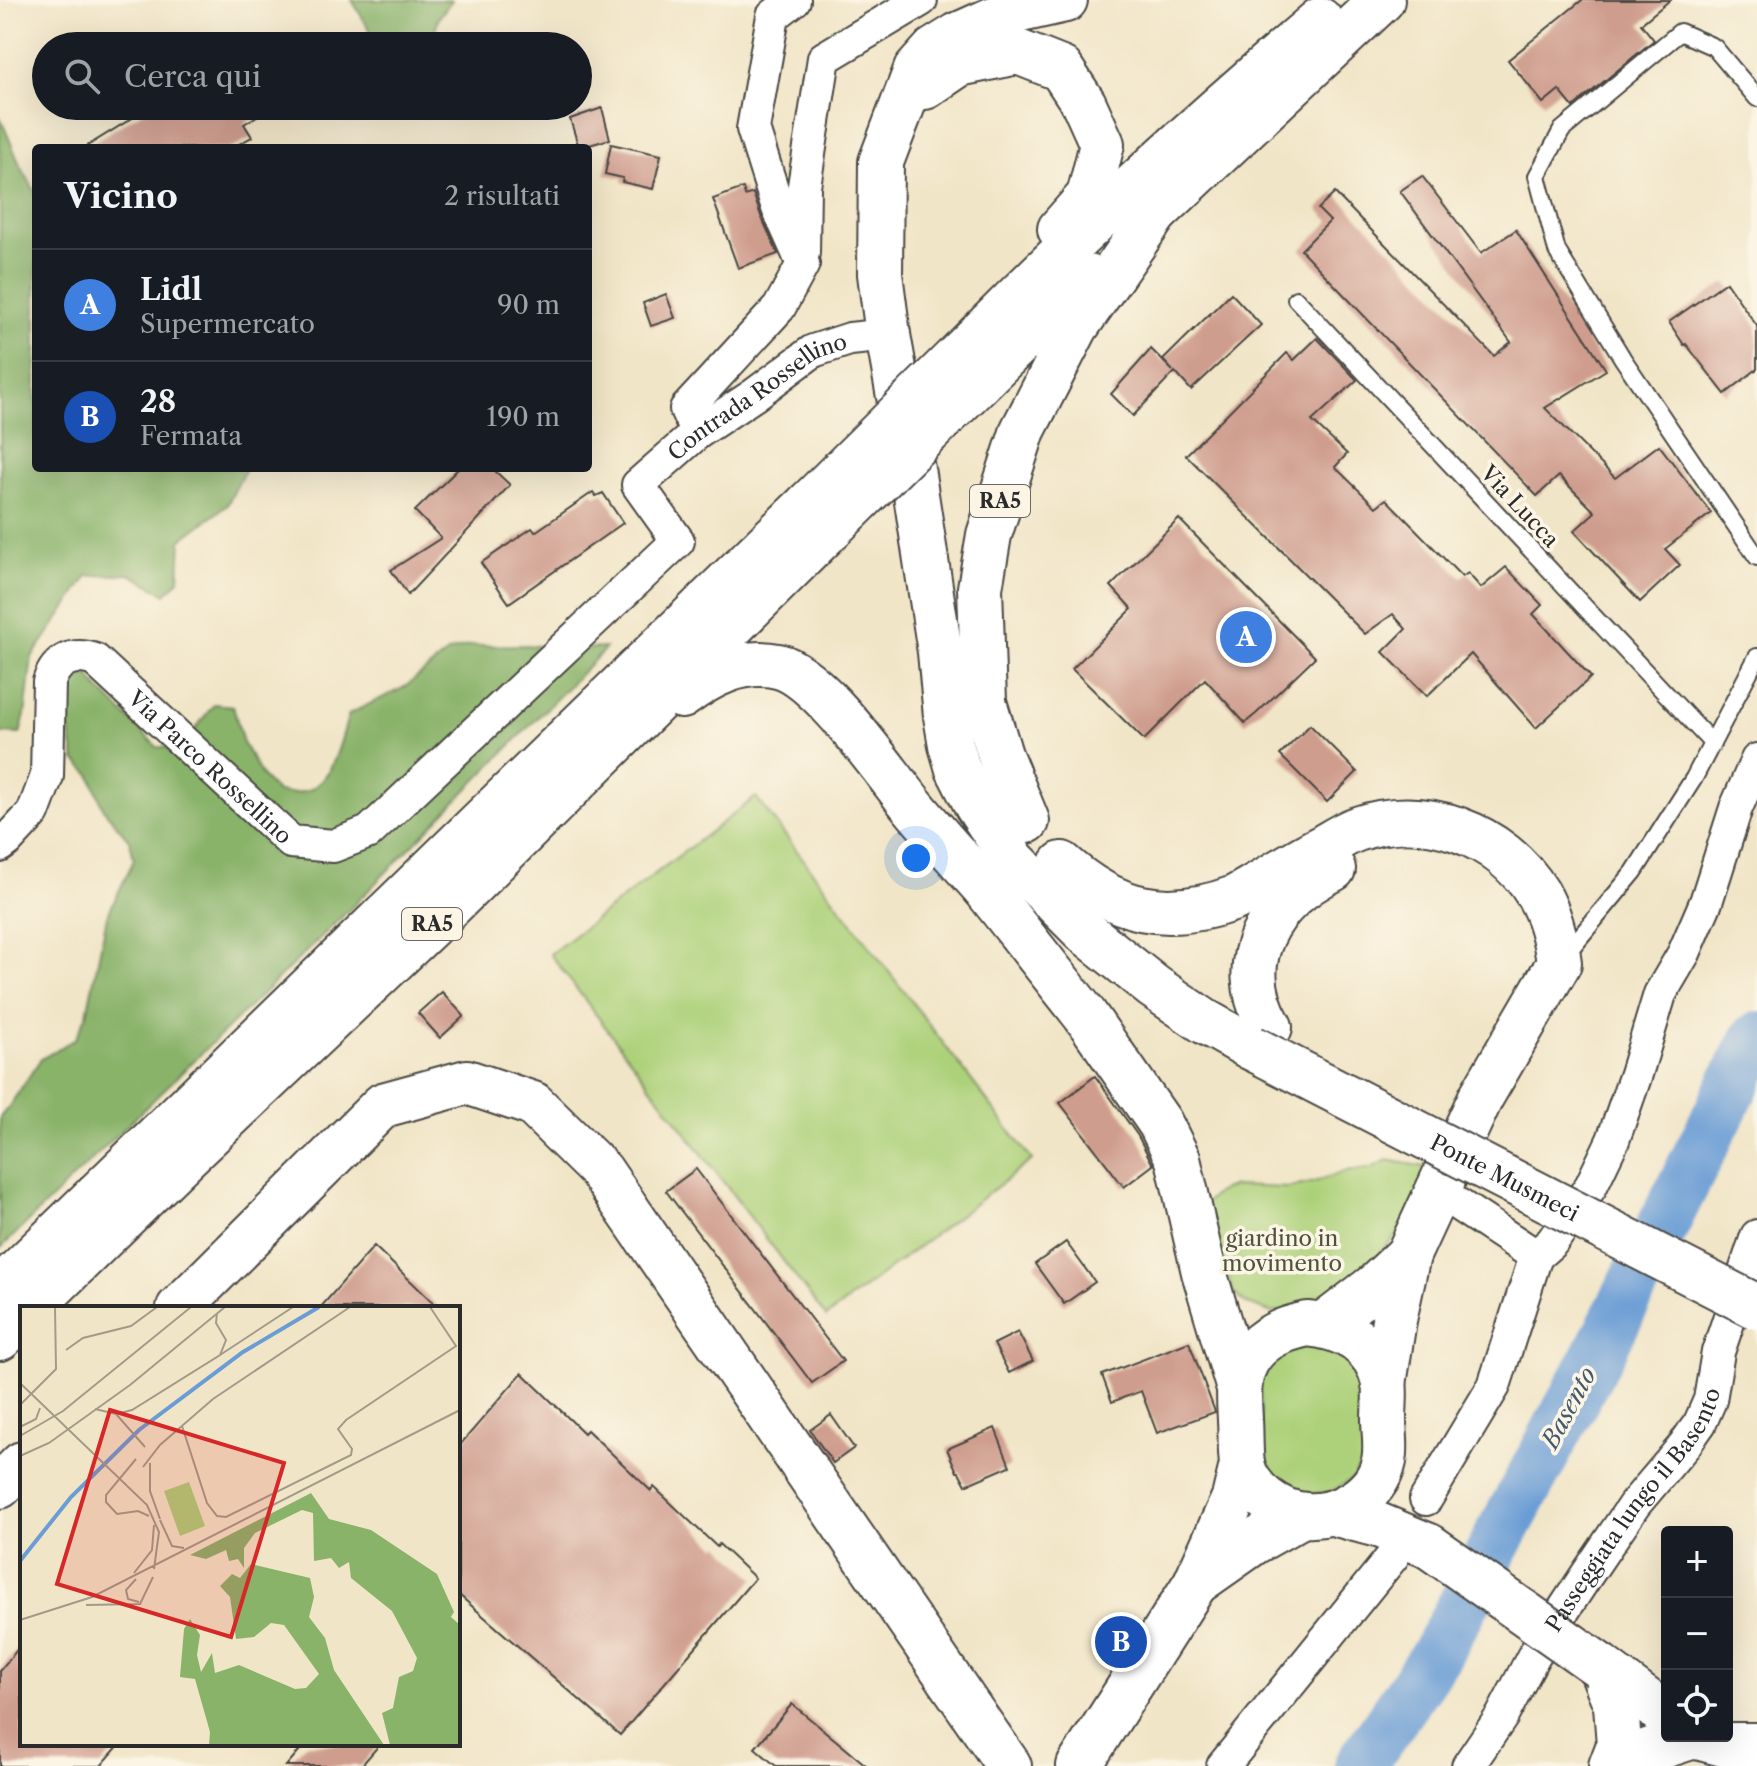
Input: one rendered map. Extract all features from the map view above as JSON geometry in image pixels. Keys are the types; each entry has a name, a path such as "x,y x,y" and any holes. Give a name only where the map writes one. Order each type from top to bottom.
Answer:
{"main road":[{"path":"1065,0 1007,13 946,42 916,70 881,162 880,274 940,652 969,734 998,781 1008,856 1085,1015 1160,1123 1178,1159 1204,1272 1238,1386 1242,1465 1234,1498 1195,1584 1079,1766"},
{"name":"RA5","path":"998,341 1039,275 1133,184 1344,0"},
{"name":"RA5","path":"0,1289 818,518 998,341 1156,212 1382,0"},
{"name":"RA5","path":"903,101 959,64 1018,52 1061,69 1084,104 1102,144 1089,196 1042,249 1039,275"},
{"name":"RA5","path":"1008,856 1000,755 984,702 980,588 989,535 1023,430 1076,327 1156,212"},
{"name":"RA5","path":"33,1306 430,926 606,752 818,518"},
{"name":"RA5","path":"606,752 704,680 722,671 747,665 779,666 800,677 825,698 912,805 1008,856"},
{"path":"1008,856 1062,864 1099,893 1122,903 1168,912 1214,906 1235,898 1354,829 1376,823 1423,821 1468,833 1507,857 1538,894 1556,939 1559,963 1481,1097 1408,1255 1384,1384 1384,1461 1379,1475 1360,1498 1254,1542 1195,1584"},
{"path":"1261,1038 1261,1012 1253,980 1258,945 1267,928 1285,905 1325,873 1344,863 1385,850 1406,848 1427,849 1467,862 1492,881 1512,905 1529,943 1532,964 1531,985 1520,1027"},
{"path":"1008,856 1084,931 1154,987 1204,1021 1261,1038"},
{"path":"1062,864 1105,914 1169,967 1219,1001 1261,1038"},
{"name":"Ponte Musmeci","path":"1261,1038 1519,1159 1757,1279"},
{"name":"Ponte Musmeci","path":"1261,1038 1757,1307"},
{"path":"181,1306 383,1105 467,1082 533,1104 601,1171 1009,1766"},
{"path":"1238,1386 1251,1354 1275,1333 1307,1326 1376,1285 1408,1255"},
{"path":"1204,1272 1225,1299 1243,1314 1264,1323 1338,1329 1351,1336 1373,1357 1384,1384"},
{"path":"0,1338 20,1319"},
{"path":"1384,1461 1412,1518 1411,1551"},
{"path":"1242,1465 1259,1493 1279,1507 1378,1525 1411,1551 1600,1666 1661,1712"},
{"path":"0,1486 20,1466"},
{"path":"1600,1666 1616,1705 1619,1745 1611,1766"},
{"path":"1628,1766 1648,1751 1725,1746"}],"street":[{"path":"794,0 773,16 753,129 778,208 803,264"},
{"path":"697,433 686,409 779,308 803,264 804,186 824,58 921,0"},
{"name":"Contrada Rossellino","path":"638,485 697,433 813,351 850,339 888,335"},
{"name":"Via Parco Rossellino","path":"0,846 33,813 47,776 49,682 58,665 75,656 95,660 291,842 333,846 369,832 678,541 638,485"},
{"path":"1426,1499 1494,1386 1536,1256 1552,1242 1591,1186 1613,1140 1660,994 1684,953 1706,902 1736,808 1757,760"},
{"path":"1436,1190 1536,1256"},
{"name":"Passeggiata lungo il Basento","path":"1468,1766 1502,1716 1534,1655 1634,1505 1700,1423 1710,1400 1718,1352 1757,1236"},
{"path":"1223,1766 1411,1551"}],"lane":[{"path":"1757,98 1714,47 1680,32 1562,130 1537,176 1557,251 1623,359 1757,557"},
{"name":"Via Lucca","path":"1296,299 1712,743"},
{"path":"1559,963 1634,872 1694,778 1757,657"}],"green space":[{"path":"352,0 452,0 438,19 435,32 371,32"},
{"path":"0,117 32,186 32,472 244,472 227,505 181,540 179,580 166,594 130,574 88,576 32,657 20,734 0,733"},
{"path":"528,645 567,649 606,648 352,907 0,1249 0,1117 40,1060 76,1038 87,1014 107,916 134,860 130,841 104,810 90,774 75,760 64,701 71,682 88,674 157,747 177,748 214,704 233,706 243,743 263,778 277,792 294,793 309,790 327,774 338,751 349,714 405,687 449,652 468,646"},
{"path":"756,797 1032,1160 826,1317 550,954"},
{"name":"giardino in movimento","path":"1387,1160 1431,1168 1397,1235 1333,1302 1272,1313 1245,1303 1233,1292 1205,1203 1218,1192 1234,1186 1288,1188 1346,1171 1372,1168"},
{"path":"1310,1344 1335,1349 1354,1365 1365,1389 1366,1454 1353,1478 1331,1492 1303,1494 1277,1482 1261,1455 1260,1380 1274,1358"}],"building":[{"path":"1582,0 1670,0 1641,24 1654,40 1573,107 1559,90 1543,103 1508,60"},
{"path":"602,108 610,139 592,144 578,144 570,120 592,120 592,111"},
{"path":"129,120 250,120 244,124 252,137 239,144 90,144"},
{"path":"611,144 661,155 653,189 622,182 623,178 605,174"},
{"path":"1422,176 1481,253 1516,230 1606,370 1545,408 1615,478 1659,445 1711,513 1665,549 1680,565 1640,602 1574,531 1595,512 1559,476 1537,496 1301,250 1330,221 1318,209 1335,193 1494,356 1511,342 1400,191"},
{"path":"743,188 745,196 753,193 778,254 738,268 713,199"},
{"path":"1726,282 1757,326 1757,369 1725,394 1669,322"},
{"path":"1231,293 1261,325 1191,390 1175,372 1133,416 1111,394 1151,349 1173,371 1163,360"},
{"path":"666,294 675,318 651,326 643,303"},
{"path":"1317,338 1357,380 1312,421 1347,454 1335,467 1376,507 1386,499 1462,577 1468,573 1481,588 1506,567 1542,605 1533,614 1591,677 1536,728 1471,654 1427,696 1383,652 1406,629 1393,614 1365,634 1186,455 1287,353 1294,360"},
{"path":"455,472 496,472 510,485 408,595 391,570 441,538 415,511"},
{"path":"593,492 596,496 603,493 623,523 509,603 481,563 532,528 535,532"},
{"path":"1179,519 1315,657 1245,723 1205,679 1144,740 1072,669 1132,609 1111,586"},
{"path":"1310,725 1357,772 1327,802 1280,755"},
{"path":"442,992 464,1016 440,1038 418,1013"},
{"path":"1095,1076 1138,1136 1153,1165 1124,1187 1060,1103"},
{"path":"696,1169 843,1361 812,1383 666,1191"},
{"path":"1066,1242 1095,1282 1064,1304 1035,1264"},
{"path":"374,1246 437,1306 322,1306"},
{"path":"1018,1332 1033,1361 1009,1373 994,1344"},
{"path":"1189,1342 1215,1412 1157,1433 1141,1391 1112,1402 1102,1375"},
{"path":"522,1373 584,1433 587,1430 651,1491 654,1487 717,1547 719,1544 755,1578 620,1735 460,1596 460,1445"},
{"path":"831,1415 854,1448 833,1463 810,1430"},
{"path":"995,1428 1010,1466 966,1485 947,1449"},
{"path":"20,1646 20,1746 118,1746 101,1766 0,1766 0,1670"},
{"path":"792,1704 867,1766 776,1766 755,1748"},
{"path":"303,1746 378,1746 361,1766 286,1766"}],"waterway":[{"name":"Basento","path":"1360,1766 1437,1653 1600,1351 1757,1038"}],"place":[{"name":"Lidl","path":"1246,637"},
{"name":"28","path":"1121,1642"}]}
